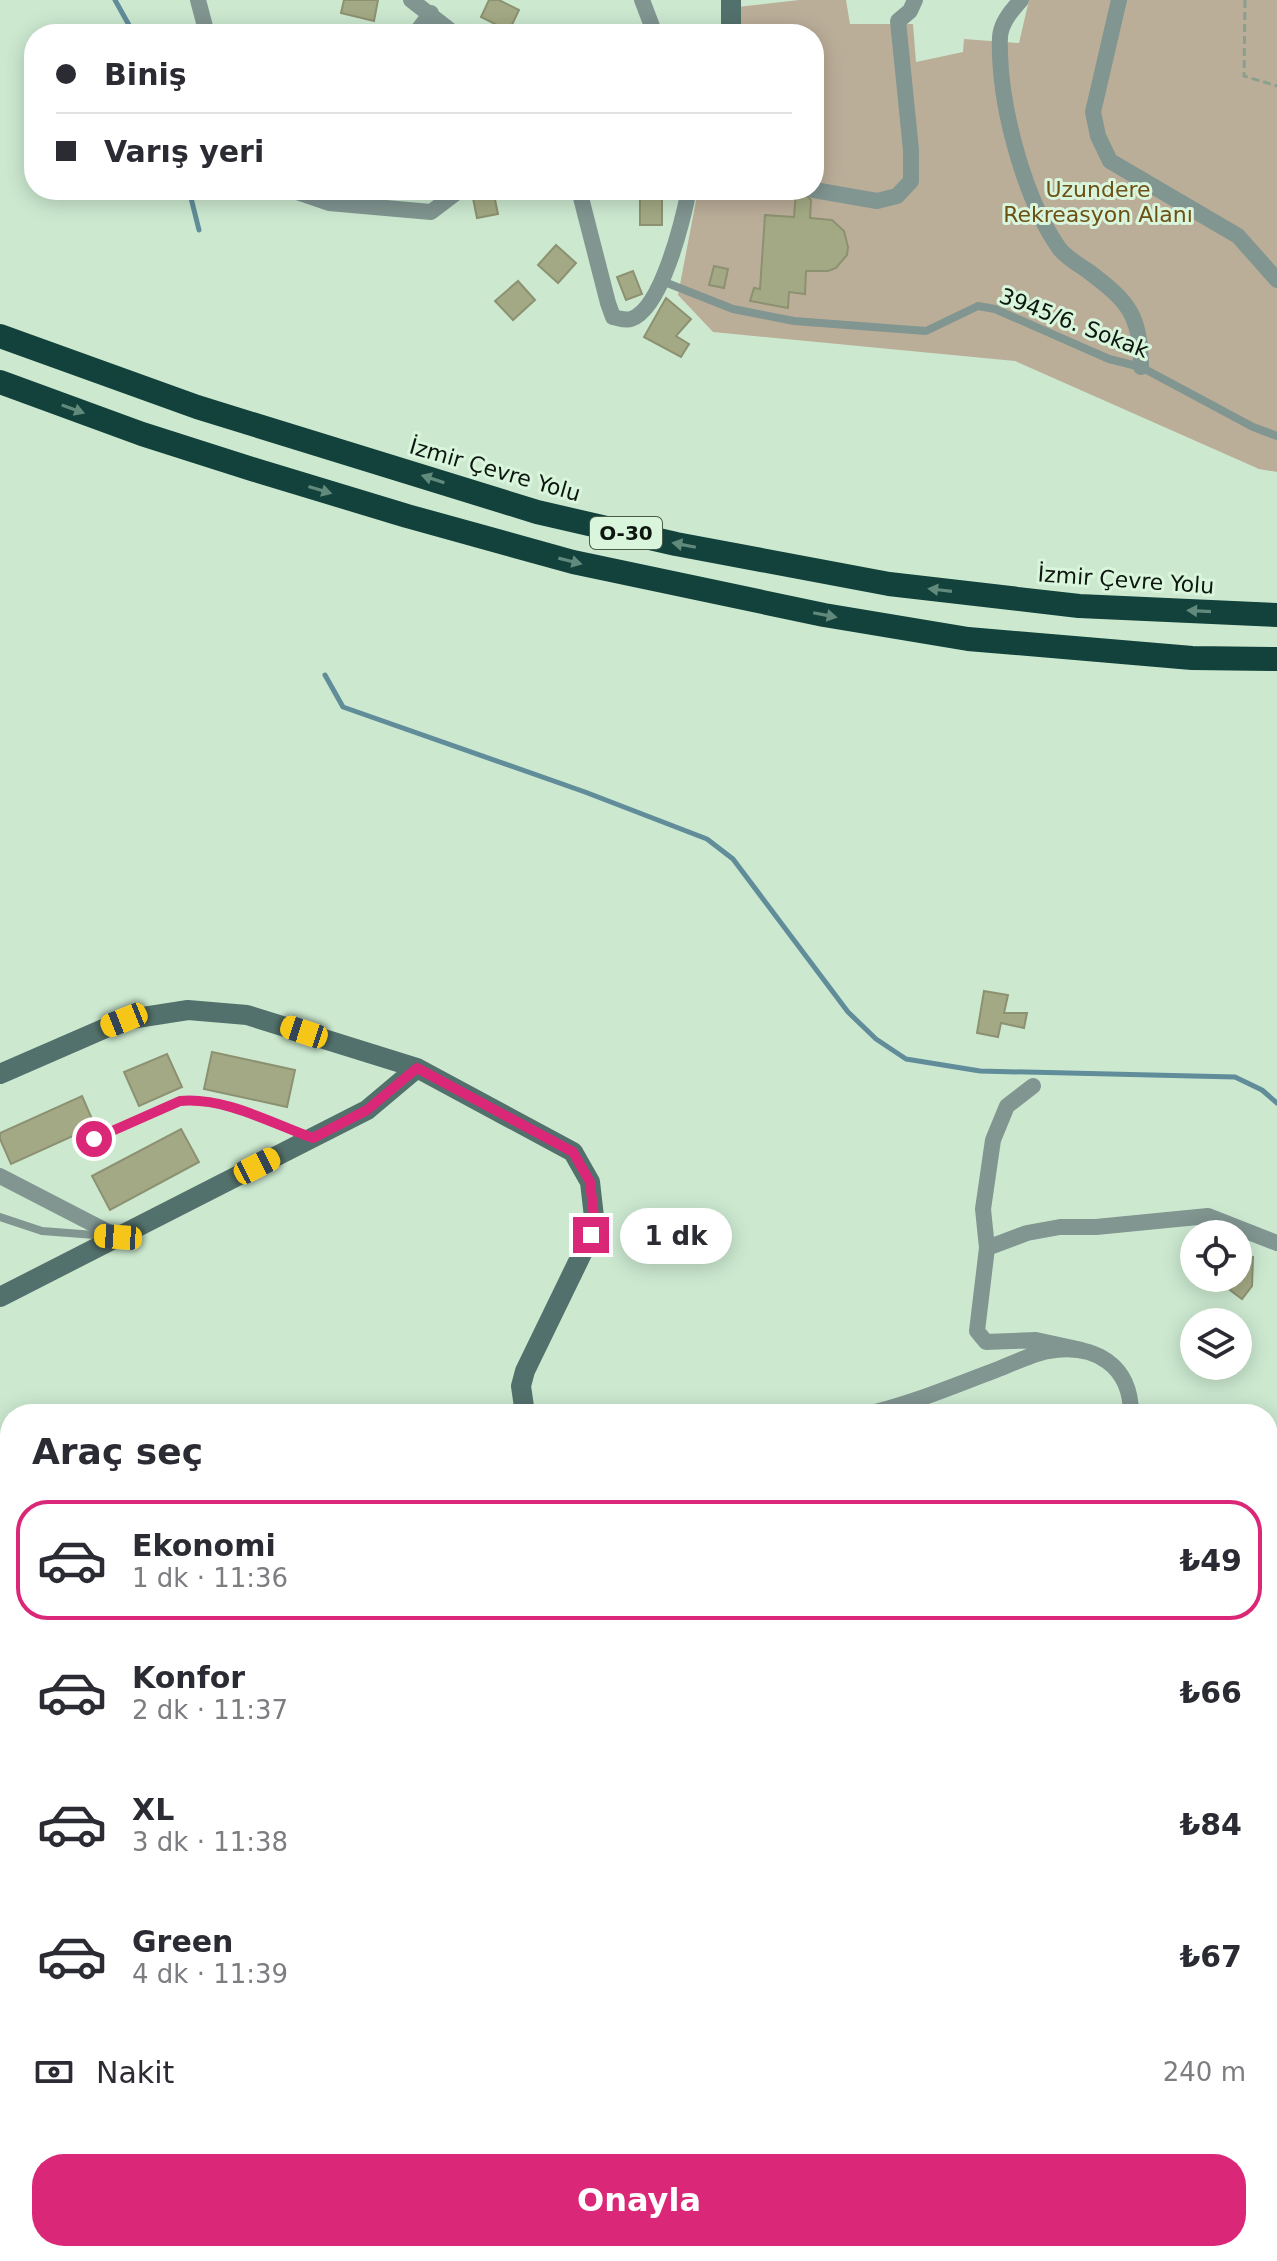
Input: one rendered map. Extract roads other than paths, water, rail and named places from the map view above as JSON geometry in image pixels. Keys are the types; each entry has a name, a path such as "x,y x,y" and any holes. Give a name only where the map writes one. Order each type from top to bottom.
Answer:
{"highway":[{"name":"İzmir Çevre Yolu","path":"0,336 197,407 537,512 676,544 889,584 1079,606 1277,615"},
{"name":"O-30","path":"0,382 142,434 255,470 573,562 824,615 968,639 1192,658 1277,659"}],"street":[{"path":"198,0 204,24"},
{"path":"411,0 444,24"},
{"path":"642,0 651,24"},
{"path":"731,0 731,24"},
{"path":"824,192 877,201 897,196 911,181 911,150 898,21 910,11 915,0"},
{"path":"1021,0 1008,14 1000,32 1001,88 1026,180 1060,250 1114,291 1135,316 1141,346 1141,367"},
{"path":"1119,0 1093,112 1098,136 1110,161 1238,236 1277,280"},
{"path":"423,24 431,13"},
{"path":"320,200 431,212 447,200"},
{"path":"582,200 613,317 628,320 641,314 662,281 672,257 686,200"},
{"path":"0,1074 124,1020 188,1010 247,1015 417,1068 573,1152 590,1182 594,1217 591,1235 525,1371 521,1386 524,1404"},
{"path":"0,1297 367,1110 417,1068"},
{"path":"1033,1086 1007,1106 993,1140 983,1209 987,1248 977,1331 986,1342 1036,1340 1082,1350 1115,1365 1131,1393 1131,1404"},
{"path":"0,1176 118,1237"},
{"path":"987,1248 1027,1233 1060,1227 1096,1227 1208,1216 1277,1243"},
{"path":"0,1285 23,1285"},
{"path":"899,1404 1046,1351 1082,1350"}],"lane":[{"name":"3945/6. Sokak","path":"662,281 733,309 794,321 926,331 978,306 995,309 1109,359 1141,367 1253,427 1277,436"},
{"path":"94,1139 180,1101 192,1100 211,1101 313,1138"},
{"path":"0,1217 42,1231 118,1237"}],"waterway":[{"path":"115,0 128,24"},
{"path":"192,200 199,230"},
{"path":"325,675 343,707 585,792 707,839 733,859 848,1012 876,1039 906,1059 980,1071 1235,1077 1262,1090 1277,1103"}],"park label":[{"name":"Uzundere Rekreasyon Alanı","path":"1098,202"}]}
